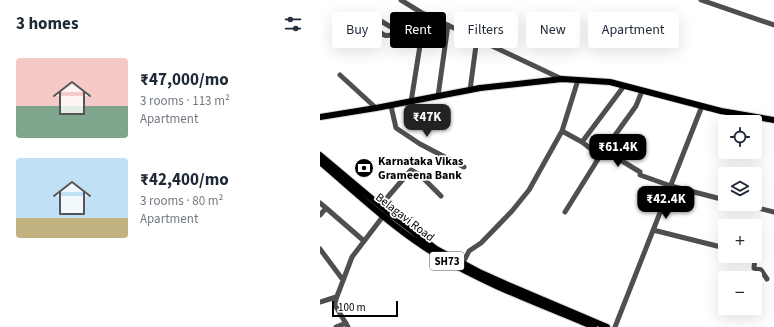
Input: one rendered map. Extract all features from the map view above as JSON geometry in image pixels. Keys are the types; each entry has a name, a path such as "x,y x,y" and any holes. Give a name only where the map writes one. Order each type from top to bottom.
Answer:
{"main road":[{"path":"320,117 390,106 470,90 562,79 610,82 721,111 774,120"},
{"path":"320,155 380,206 436,248 508,285 607,327"},
{"name":"Belagavi Road","path":"320,162 411,238 441,258 522,297 594,327"}],"street":[{"path":"401,0 422,12"},
{"path":"701,0 774,25"},
{"path":"438,96 448,25 454,28"},
{"path":"411,102 419,48"},
{"path":"470,90 475,48"},
{"path":"497,48 562,79"},
{"path":"340,75 376,108"},
{"path":"463,263 469,251 481,244 512,211 529,190 562,132 578,80"},
{"path":"582,142 624,86"},
{"path":"565,212 604,150 636,106 642,91"},
{"path":"390,106 396,128 420,144 464,168"},
{"path":"615,327 702,106"},
{"path":"562,132 582,142 600,156"},
{"path":"604,150 640,173 671,186 718,198"},
{"path":"380,206 411,170 420,175 441,196"},
{"path":"320,203 364,241"},
{"path":"320,215 326,208"},
{"path":"762,209 774,212"},
{"path":"336,327 347,325 335,305 336,297 352,257 384,216"},
{"path":"653,230 718,246"},
{"path":"320,249 343,280"},
{"path":"754,263 754,268 761,270 767,279"},
{"path":"320,302 336,297"}],"place":[{"name":"Karnataka Vikas Grameena Bank","path":"364,168"}]}
